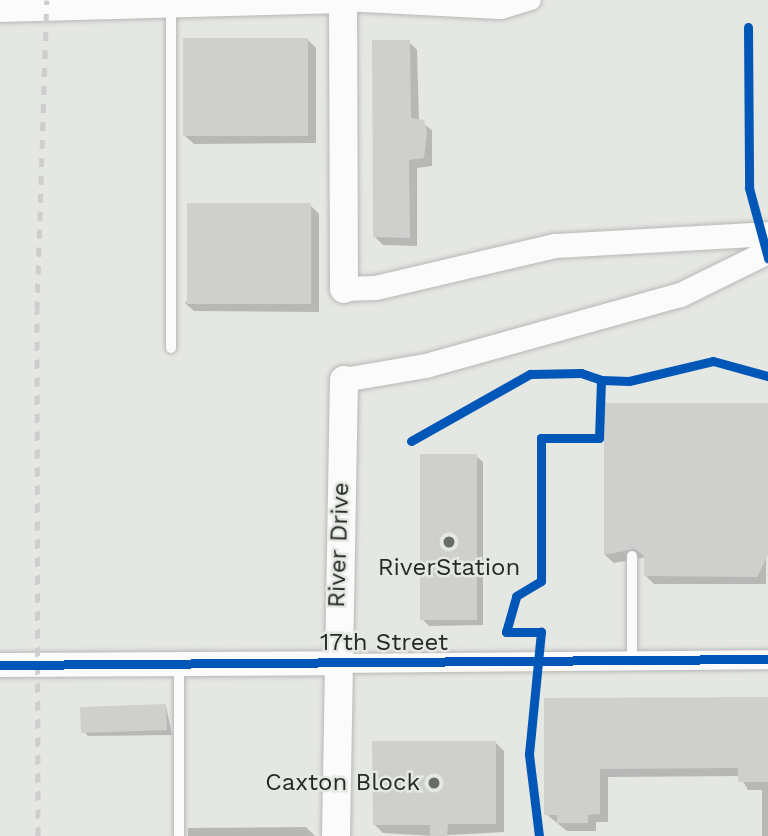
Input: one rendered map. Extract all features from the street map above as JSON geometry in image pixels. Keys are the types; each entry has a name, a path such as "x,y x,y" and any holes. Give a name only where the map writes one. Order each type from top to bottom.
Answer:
{"main road":[{"path":"343,0 344,289"},
{"name":"River Drive","path":"336,836 336,663 344,380"}],"street":[{"path":"0,10 343,0 501,9 531,0"},
{"path":"344,289 376,288 564,247 768,234"},
{"path":"344,380 426,366 694,290 768,253"},
{"name":"17th Street","path":"0,665 768,659"}],"lane":[{"path":"171,7 171,348"},
{"path":"632,661 632,559 644,562"},
{"path":"179,665 179,836"}],"building":[{"path":"183,38 308,38 308,136 183,136"},
{"path":"372,40 410,40 411,118 424,120 427,132 424,158 409,160 410,238 373,237"},
{"path":"187,203 311,203 311,304 187,304"},
{"path":"604,403 768,403 768,555 757,577 644,576 644,556 635,549 604,555"},
{"name":"RiverStation","path":"420,454 477,454 477,620 420,620"},
{"path":"768,697 768,782 738,782 738,768 600,769 600,814 588,815 588,823 557,823 557,815 544,815 544,698"},
{"path":"166,704 167,730 81,733 80,707"},
{"name":"Caxton Block","path":"372,741 496,741 496,824 448,824 447,836 430,836 430,825 373,825"}],"railway":[{"path":"38,836 37,310 47,0"}],"cycle path":[{"path":"748,27 749,188 768,258"},
{"path":"539,836 529,754 541,632 506,632 516,596 541,581 541,438 599,438 601,380 629,381 713,361 768,376"},
{"path":"411,441 530,374 581,373 601,380"},
{"path":"0,665 768,659"}],"place":[{"name":"RiverStation","path":"449,542"},
{"name":"Caxton Block","path":"434,783"}]}
